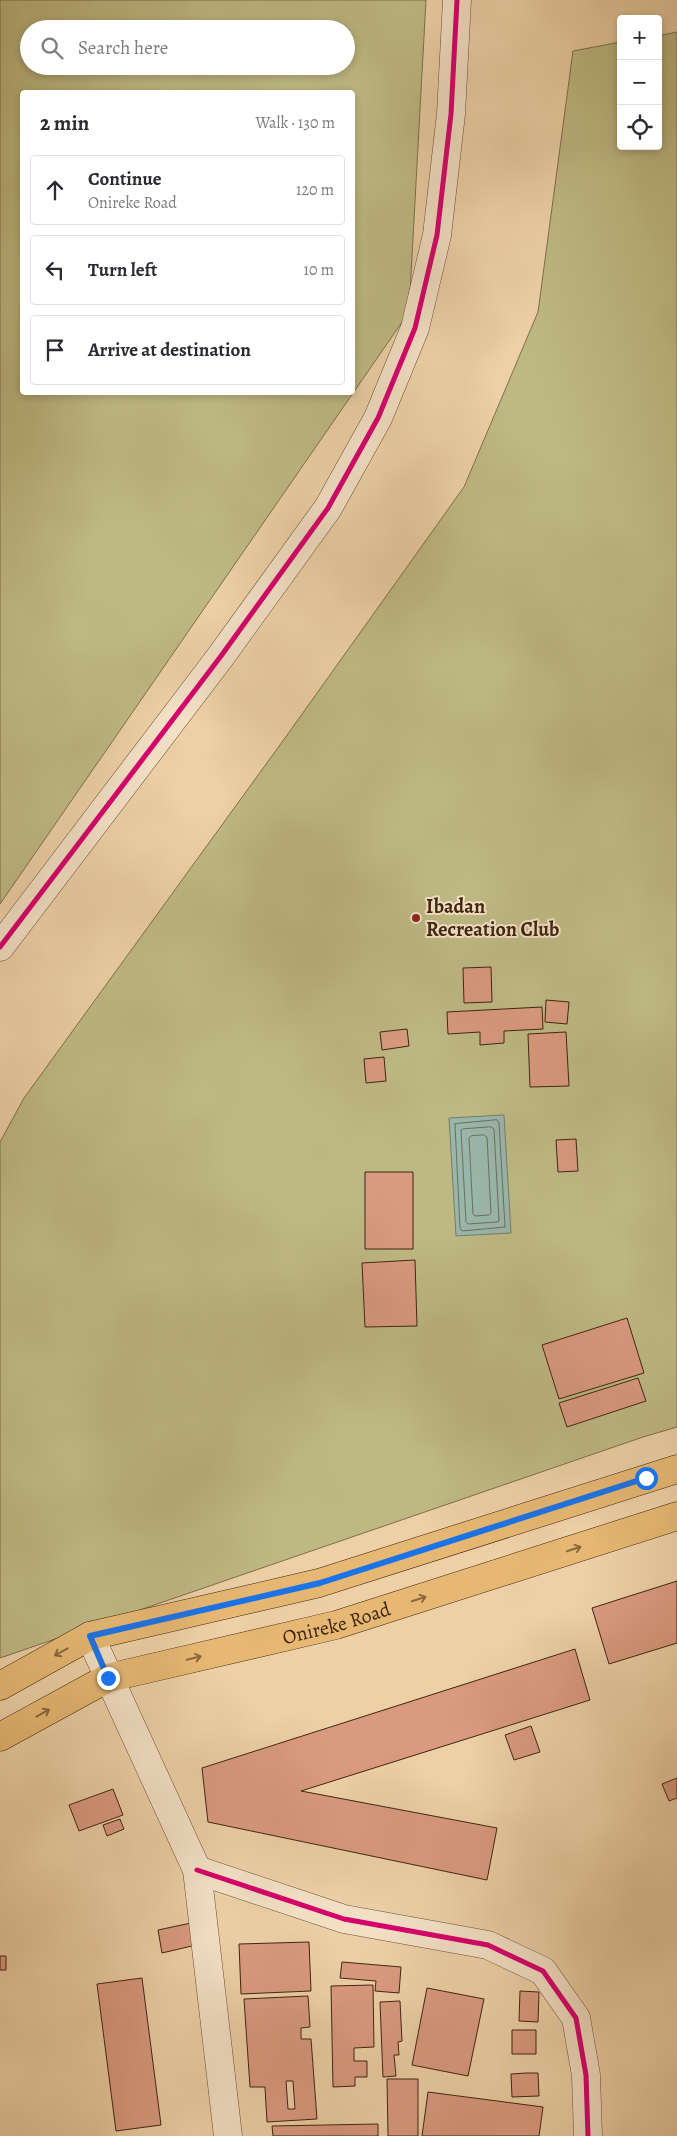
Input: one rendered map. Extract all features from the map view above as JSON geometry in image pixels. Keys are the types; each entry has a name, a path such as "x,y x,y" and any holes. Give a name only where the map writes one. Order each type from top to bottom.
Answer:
{"main road":[{"path":"0,1686 90,1636 320,1583 677,1469"},
{"name":"Onireke Road","path":"0,1736 108,1678 336,1625 677,1516"}],"street":[{"path":"0,947 221,656 317,524 328,508 378,418 415,328 437,235 451,114 457,0"},
{"path":"90,1636 197,1870 228,2136"},
{"path":"197,1870 344,1919 488,1945 543,1971 576,2018 586,2075 588,2136"}],"shaded area":[{"path":"0,0 426,0 409,312 355,390 355,90 20,90 20,395 352,395 0,904"},
{"name":"Ibadan Recreation Club","path":"677,32 677,1427 643,1437 0,1658 0,1142 24,1098 464,487 538,312 573,51 617,43 617,150 662,150 662,35"}],"water":[{"path":"504,1115 511,1233 456,1236 449,1118"}],"building":[{"path":"491,967 492,1002 464,1003 463,968"},
{"path":"546,1000 569,1002 567,1024 545,1022"},
{"path":"542,1007 543,1029 504,1031 504,1043 480,1045 480,1032 448,1034 447,1012"},
{"path":"407,1029 409,1046 382,1050 380,1032"},
{"path":"566,1032 569,1086 530,1087 528,1034"},
{"path":"384,1057 386,1081 366,1083 364,1059"},
{"path":"576,1139 578,1171 558,1172 556,1140"},
{"path":"365,1172 413,1172 413,1249 365,1249"},
{"path":"415,1260 417,1326 365,1327 362,1263"},
{"path":"627,1318 644,1373 559,1399 542,1345"},
{"path":"638,1378 646,1401 567,1427 559,1403"},
{"path":"677,1581 677,1643 609,1664 592,1608"},
{"path":"575,1649 590,1700 301,1791 497,1828 487,1880 208,1822 202,1768"},
{"path":"531,1726 540,1752 514,1760 505,1735"},
{"path":"677,1778 677,1798 669,1801 662,1784"},
{"path":"113,1789 123,1815 79,1831 69,1805"},
{"path":"120,1819 124,1829 107,1836 103,1825"},
{"path":"191,1923 196,1945 162,1953 158,1930"},
{"path":"309,1942 311,1991 241,1994 239,1944"},
{"path":"0,1956 6,1956 6,1970 0,1970"},
{"path":"342,1962 401,1967 399,1993 375,1991 376,1981 340,1978"},
{"path":"142,1978 161,2125 116,2131 97,1984"},
{"path":"373,1985 374,2047 354,2048 354,2061 367,2061 367,2077 355,2077 355,2086 333,2087 331,1986"},
{"path":"427,1988 484,1999 468,2076 412,2065"},
{"path":"520,1991 539,1992 538,2022 519,2021"},
{"path":"308,1996 310,2027 301,2028 301,2039 311,2039 317,2119 267,2122 265,2087 250,2087 244,1999","holes":["286,2081 293,2081 295,2109 288,2109"]},
{"path":"400,2001 402,2041 398,2042 399,2055 394,2055 396,2076 383,2077 380,2002"},
{"path":"512,2030 536,2030 536,2054 512,2054"},
{"path":"538,2073 539,2096 512,2097 511,2074"},
{"path":"387,2079 418,2079 418,2136 388,2136"},
{"path":"428,2092 543,2107 539,2136 422,2136"},
{"path":"378,2124 378,2136 273,2136 272,2126"}],"cycle path":[{"path":"0,947 221,656 328,508 378,418 415,328 437,235 451,114 457,0"},
{"path":"197,1870 344,1919 488,1945 543,1971 576,2018 586,2075 588,2136"}],"place":[{"name":"Ibadan Recreation Club","path":"416,918"}],"route":[{"path":"108,1678 90,1636 320,1583 646,1478"}]}
